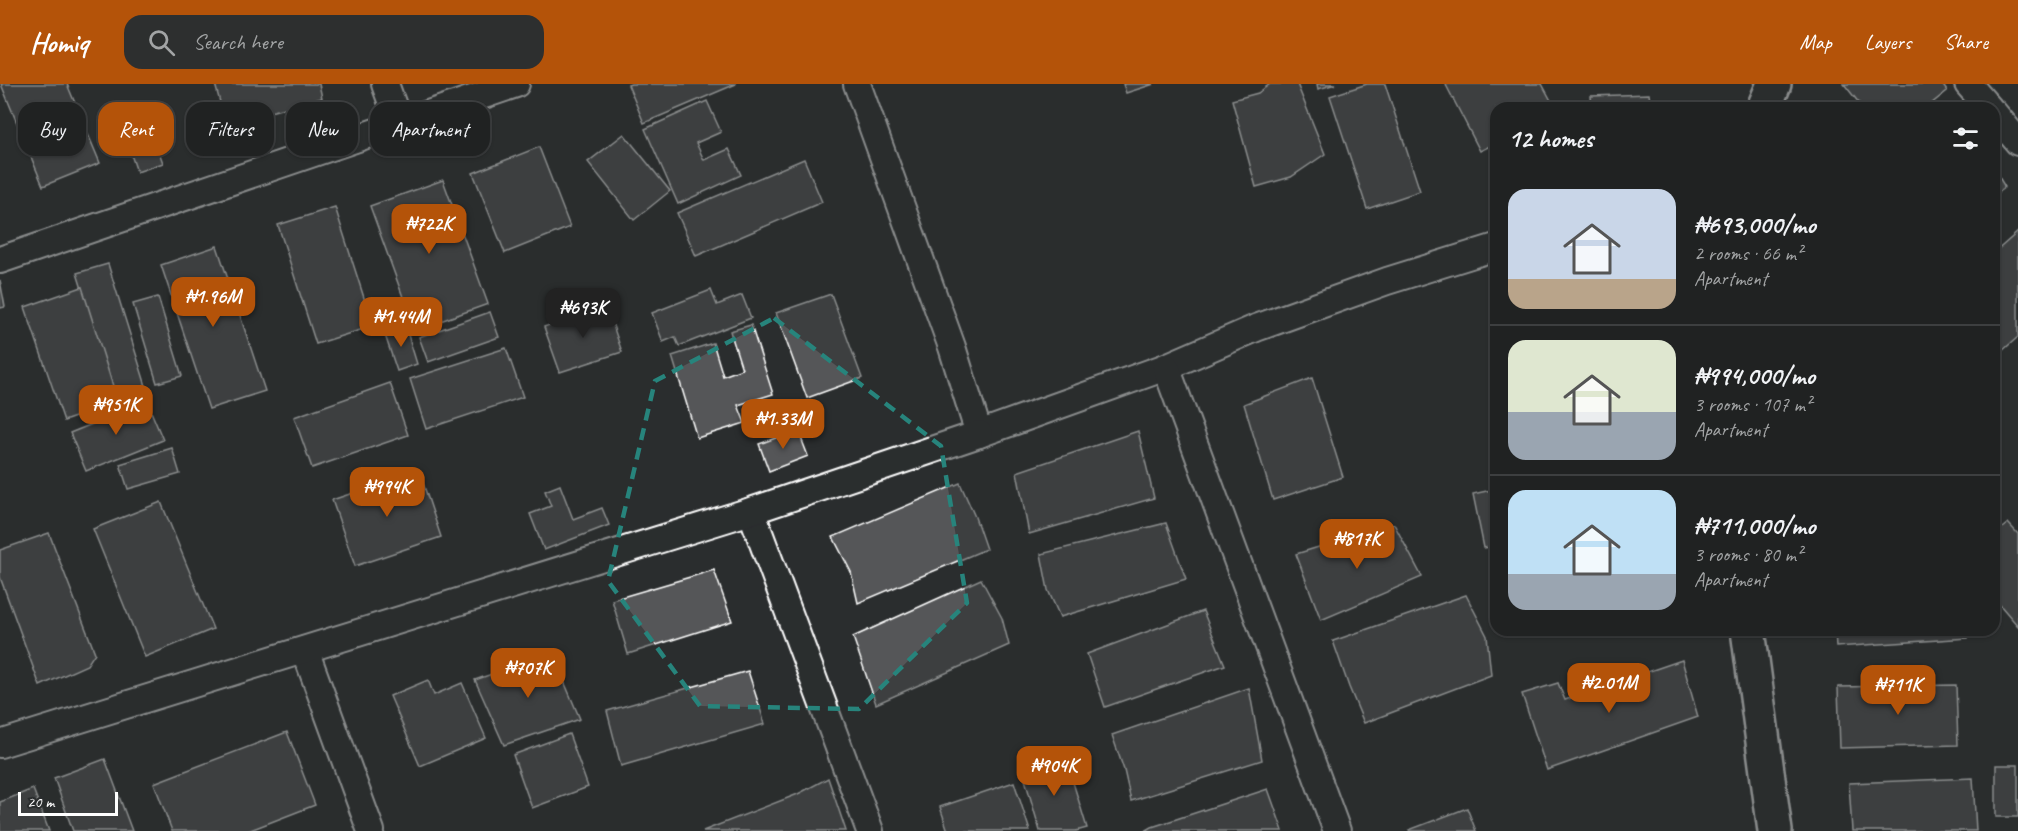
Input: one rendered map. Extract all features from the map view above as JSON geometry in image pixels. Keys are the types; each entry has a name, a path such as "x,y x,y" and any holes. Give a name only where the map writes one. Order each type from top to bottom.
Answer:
{"street":[{"path":"385,84 392,102"},
{"path":"465,102 516,84"},
{"path":"857,84 952,347 979,434"},
{"path":"1766,102 1774,84"},
{"path":"1968,84 1984,102"},
{"path":"2000,120 2018,142"},
{"path":"0,260 370,135"},
{"path":"0,744 751,511 979,434 1166,367 1256,328 1387,281 1490,249"},
{"path":"1166,367 1337,831"},
{"path":"751,511 870,831"},
{"path":"1749,636 1775,831"},
{"path":"305,650 371,831"}],"highlighted area":[{"path":"774,318 941,446 967,603 859,709 700,706 608,581 655,381"}],"building":[{"path":"1,84 67,84 75,102 18,102 18,125"},
{"path":"215,84 319,84 322,98 307,102 286,102 286,108 274,111 274,102 220,102"},
{"path":"736,84 644,123 628,85"},
{"path":"1123,84 1154,84 1126,93"},
{"path":"1270,84 1297,84 1325,154 1291,177 1256,187 1232,100 1258,93"},
{"path":"1317,84 1336,84 1318,89"},
{"path":"1367,84 1385,84 1420,191 1367,209 1330,96"},
{"path":"1542,84 1552,102 1490,102 1490,146 1480,151 1446,85"},
{"path":"1844,84 1942,84 1947,91 1933,102 1858,102"},
{"path":"1649,94 1650,102 1592,102 1591,96"},
{"path":"707,101 721,132 696,143 704,160 729,149 741,175 678,204 645,129"},
{"path":"86,129 100,163 43,186 31,156 86,156"},
{"path":"624,134 670,191 634,220 588,162"},
{"path":"539,147 570,227 505,253 473,173"},
{"path":"132,156 160,156 163,163 137,172"},
{"path":"804,159 822,202 696,256 677,213"},
{"path":"2000,179 2005,187 2000,191"},
{"path":"443,180 488,304 415,330 370,206"},
{"path":"335,207 373,326 316,344 278,225"},
{"path":"2018,232 2018,337 2000,353 2000,248"},
{"path":"217,246 265,391 209,409 161,265"},
{"path":"108,264 146,386 115,395 77,273"},
{"path":"0,280 5,307 0,308"},
{"path":"82,287 118,402 64,421 25,307"},
{"path":"711,290 717,305 742,295 751,318 679,346 675,337 663,342 652,313"},
{"path":"831,294 862,378 807,398 776,313"},
{"path":"158,297 182,376 157,383 133,304"},
{"path":"606,305 622,352 560,372 544,327"},
{"path":"490,312 499,337 428,362 419,337"},
{"path":"405,325 417,364 397,371 384,332"},
{"path":"751,325 773,394 738,405 745,423 697,438 672,356 713,343 723,376 742,369 730,331"},
{"path":"506,348 523,397 426,429 410,379"},
{"path":"1312,378 1343,477 1273,500 1244,404"},
{"path":"390,383 408,435 312,468 294,417"},
{"path":"147,402 163,440 86,471 70,433"},
{"path":"798,430 808,456 769,471 759,444"},
{"path":"1138,431 1154,498 1029,534 1017,472"},
{"path":"172,448 180,474 128,489 120,464"},
{"path":"419,471 441,537 355,566 332,500"},
{"path":"960,483 986,549 858,603 851,572 833,537"},
{"path":"560,485 573,519 602,508 609,525 544,550 530,514 551,506 545,491"},
{"path":"1490,490 1490,547 1484,548 1473,494"},
{"path":"161,502 213,629 145,657 93,529"},
{"path":"1166,523 1186,579 1060,617 1048,590 1041,554"},
{"path":"2008,523 2018,534 2018,626 2000,605 2000,530"},
{"path":"1394,524 1422,577 1321,620 1296,554"},
{"path":"49,533 95,653 87,665 40,686 0,577 0,550"},
{"path":"714,570 732,621 628,654 612,600"},
{"path":"981,579 1002,618 1009,645 876,704 853,637"},
{"path":"1466,595 1487,636 1491,675 1364,723 1333,641"},
{"path":"1203,611 1225,665 1105,707 1087,654"},
{"path":"1835,636 1968,636 1968,638 1836,647"},
{"path":"552,653 580,719 504,745 475,680"},
{"path":"1682,660 1698,717 1547,770 1522,694 1558,683 1565,700"},
{"path":"748,671 765,724 621,766 607,711"},
{"path":"428,680 434,695 462,683 486,738 420,766 390,696"},
{"path":"1956,685 1958,745 1840,748 1838,687"},
{"path":"1249,688 1262,760 1131,801 1124,770 1112,735"},
{"path":"287,732 315,805 248,831 172,831 154,783"},
{"path":"569,734 588,787 532,808 513,755"},
{"path":"1065,756 1087,828 1076,831 1040,831 1022,769"},
{"path":"105,759 132,831 73,831 54,778"},
{"path":"1996,765 2018,765 2018,817 1996,817"},
{"path":"828,778 846,831 703,831 798,794"},
{"path":"1973,778 1976,831 1852,831 1849,783"},
{"path":"1014,782 1030,831 948,831 940,807"},
{"path":"33,789 49,831 0,831 0,802"},
{"path":"1268,789 1283,831 1145,831 1152,827"},
{"path":"1467,808 1476,831 1409,830"}]}
